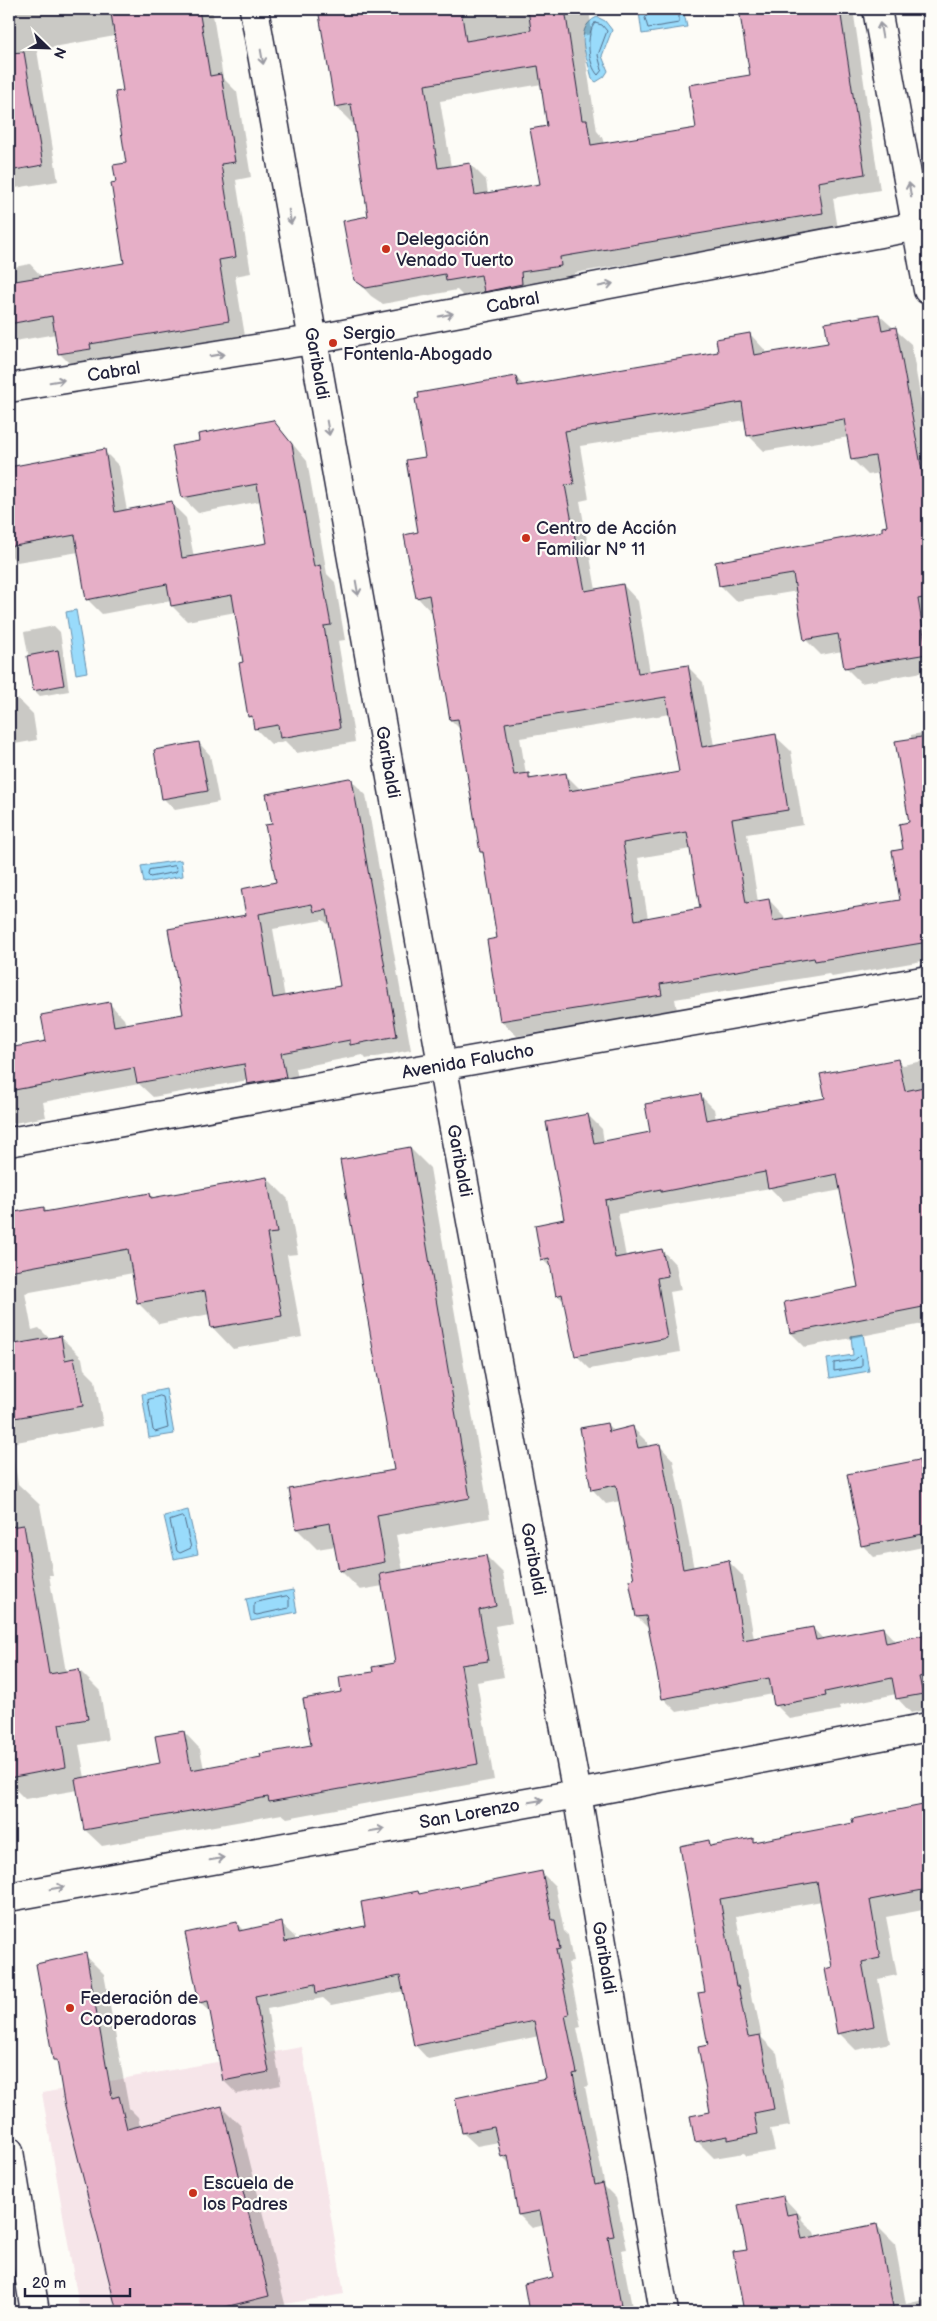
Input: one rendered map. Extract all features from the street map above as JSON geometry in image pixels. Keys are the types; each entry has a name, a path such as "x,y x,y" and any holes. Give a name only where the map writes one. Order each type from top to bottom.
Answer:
{"street":[{"name":"Garibaldi","path":"254,9 442,1064 577,1794 664,2312"},
{"path":"877,9 923,225 928,290"},
{"name":"Cabral","path":"9,388 312,340 923,225"},
{"name":"Avenida Falucho","path":"9,1142 442,1064 928,980"},
{"name":"San Lorenzo","path":"9,1896 577,1794 928,1728"},
{"path":"9,2152 35,2312"}],"shaded area":[{"name":"Escuela de los Padres","path":"302,2047 344,2294 238,2312 80,2312 42,2093"}],"water":[{"path":"658,9 683,9 687,27 642,34 639,12"},
{"path":"597,17 605,21 612,30 602,56 608,71 604,77 596,82 592,79 585,54 583,37 589,22"},
{"path":"76,610 87,672 76,674 66,612"},
{"path":"181,860 183,876 144,883 141,866"},
{"path":"863,1334 869,1371 830,1378 827,1359 853,1355 851,1336"},
{"path":"166,1389 174,1434 149,1438 142,1394"},
{"path":"188,1510 198,1554 174,1559 164,1516"},
{"path":"293,1590 297,1612 251,1621 246,1599"}],"building":[{"path":"138,9 199,9 210,76 221,74 235,162 221,164 236,257 219,260 229,321 90,344 91,349 58,354 52,316 9,324 9,282 124,263 111,183 116,182 113,165 126,163 115,92 123,91 111,13"},
{"path":"318,9 461,9 466,41 531,30 528,9 565,9 582,120 587,120 591,145 696,128 689,85 750,75 739,9 840,9 865,174 818,182 823,213 560,257 561,266 521,272 522,284 484,292 481,275 446,281 445,274 366,288 354,280 343,221 368,216 351,104 335,107","holes":["538,66 547,126 530,129 540,184 475,195 470,163 438,168 425,85"]},
{"path":"24,52 43,165 9,171 9,53"},
{"path":"879,314 882,330 896,327 928,504 928,597 918,599 927,654 844,668 838,634 804,640 793,574 719,586 715,562 882,531 882,527 887,526 875,456 851,460 844,419 747,436 742,402 565,431 574,484 565,485 585,591 623,584 638,673 688,665 702,747 776,734 788,810 732,819 746,903 769,899 773,921 900,900 892,851 903,849 899,824 909,822 895,741 928,736 928,942 815,961 814,958 660,984 662,995 500,1021 487,940 497,938 483,852 480,852 458,719 450,720 429,595 416,598 404,535 418,532 406,460 425,457 415,399 419,398 418,393 516,376 518,386 718,352 716,339 750,333 754,355 828,343 825,323","holes":["666,697 679,772 569,791 566,773 529,779 529,773 514,775 505,723","687,832 700,908 635,920 623,843"]},
{"path":"273,420 292,444 314,567 320,565 331,625 324,626 340,728 280,738 278,725 254,729 252,716 248,717 239,663 243,662 232,595 171,606 167,584 86,600 75,535 9,547 9,467 105,449 115,512 172,501 182,558 267,543 257,484 182,498 172,446 199,441 198,434"},
{"path":"58,650 64,685 33,691 27,656"},
{"path":"199,742 208,791 162,799 154,750"},
{"path":"349,778 352,779 397,1036 350,1045 350,1040 281,1053 286,1077 247,1084 244,1064 137,1083 134,1068 9,1091 9,1048 46,1041 41,1015 110,1002 114,1026 183,1014 168,929 246,915 241,889 276,882 265,825 272,824 266,794","holes":["312,904 314,912 327,910 340,986 273,998 259,914"]},
{"path":"898,1059 905,1091 928,1086 928,1306 790,1333 784,1302 858,1287 837,1174 768,1188 765,1172 661,1192 661,1189 605,1200 615,1258 662,1249 668,1276 657,1278 667,1338 575,1356 562,1294 556,1296 549,1258 541,1260 535,1225 564,1219 546,1122 588,1114 594,1143 650,1132 645,1104 701,1094 706,1120 825,1098 820,1074"},
{"path":"410,1147 470,1498 377,1515 385,1562 339,1571 330,1523 296,1529 289,1489 394,1470 340,1160"},
{"path":"267,1177 277,1233 267,1234 282,1316 211,1328 205,1291 137,1303 128,1249 9,1271 9,1213 44,1207 44,1212 150,1193 151,1198"},
{"path":"61,1336 65,1360 74,1358 83,1406 9,1419 9,1345"},
{"path":"607,1423 609,1432 633,1426 638,1448 660,1444 683,1569 729,1560 743,1640 813,1627 816,1640 883,1627 886,1643 928,1634 928,1675 919,1677 923,1694 896,1699 892,1678 825,1692 826,1696 774,1706 769,1678 662,1699 646,1616 636,1617 629,1580 634,1579 616,1485 591,1490 580,1428"},
{"path":"919,1460 928,1507 928,1533 861,1546 847,1474"},
{"path":"24,1525 49,1674 79,1669 88,1719 59,1724 66,1767 9,1778 9,1527"},
{"path":"486,1555 496,1606 479,1610 488,1661 461,1665 478,1764 269,1802 268,1797 84,1830 75,1779 160,1763 155,1736 184,1731 191,1770 261,1757 260,1754 311,1745 303,1699 341,1692 339,1677 373,1672 372,1667 395,1663 380,1574"},
{"path":"928,1804 928,1889 870,1900 880,1958 862,1962 874,2026 837,2034 825,1969 832,1967 817,1882 720,1899 736,1986 738,1986 748,2037 760,2035 774,2109 754,2113 758,2134 728,2140 728,2136 695,2142 690,2116 710,2112 698,2047 708,2045 698,1993 705,1992 680,1846 709,1840 710,1846 753,1838 753,1842 853,1823 852,1819"},
{"path":"542,1871 552,1920 555,1920 560,1949 556,1950 569,2014 565,2015 577,2073 573,2074 595,2185 603,2183 614,2236 608,2237 621,2305 613,2307 614,2312 529,2312 524,2284 553,2277 540,2211 518,2215 508,2155 501,2157 494,2127 462,2133 455,2098 546,2079 534,2021 414,2046 400,1976 316,1993 315,1984 255,1996 269,2072 223,2081 208,2001 199,2003 185,1933 237,1922 239,1931 282,1922 285,1942 365,1926 361,1902 418,1891 419,1894 458,1886 458,1888"},
{"path":"86,1953 112,2098 119,2096 127,2129 222,2106 269,2296 205,2312 117,2312 64,2102 57,2060 53,2060 36,1964"},
{"path":"783,2196 787,2215 797,2213 802,2239 877,2224 894,2312 744,2312 733,2252 747,2250 738,2205"}],"place":[{"name":"Delegación Venado Tuerto","path":"386,249"},
{"name":"Sergio Fontenla-Abogado","path":"333,343"},
{"name":"Centro de Acción Familiar Nº 11","path":"526,538"},
{"name":"Federación de Cooperadoras","path":"70,2008"},
{"name":"Escuela de los Padres","path":"193,2193"}]}
